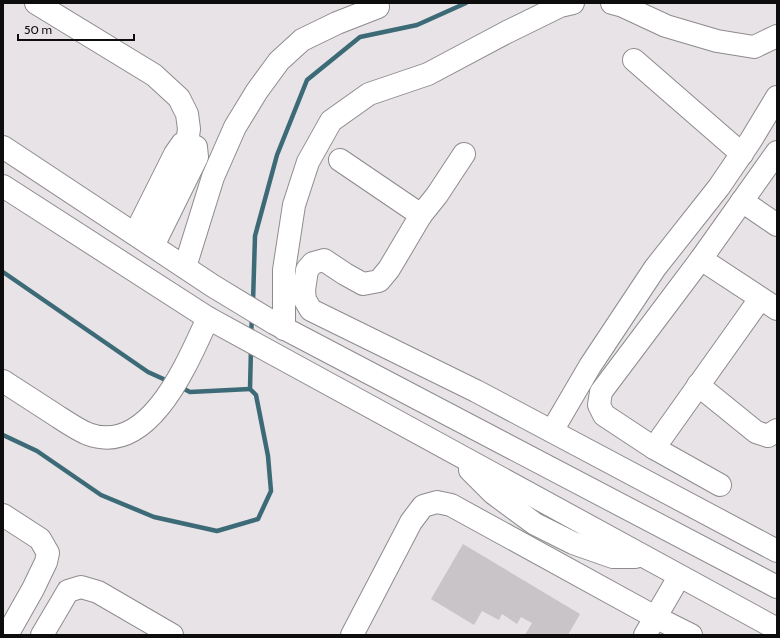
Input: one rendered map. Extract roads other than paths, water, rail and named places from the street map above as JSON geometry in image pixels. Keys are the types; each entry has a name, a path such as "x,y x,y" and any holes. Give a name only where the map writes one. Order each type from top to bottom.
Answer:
{"street":[{"path":"36,3 154,76 179,98 187,114 189,129 187,143"},
{"path":"279,326 284,270 294,205 308,162 331,121 369,94 428,74 560,6 573,3"},
{"path":"612,3 623,6 666,26 717,41 754,47 777,36"},
{"path":"185,267 213,177 234,127 257,91 279,61 302,40 337,23 378,7"},
{"path":"634,60 742,154"},
{"path":"552,431 590,366 655,268 742,154 777,97"},
{"path":"135,234 175,154 182,144 189,143 196,147 197,157 153,246"},
{"path":"3,147 213,286 279,326 777,587"},
{"path":"720,485 654,448 604,415 599,405 601,392 701,259 777,152"},
{"path":"464,154 421,215 389,269 379,281 363,284 324,260 313,263 307,270 304,290 305,300 311,310 406,358 476,391 777,551"},
{"path":"340,160 421,215"},
{"path":"3,186 208,318 460,457 472,474 493,493 535,524 573,543 613,557 644,557 777,630"},
{"path":"742,201 777,225"},
{"path":"654,448 698,385 769,304 701,259"},
{"path":"3,381 74,427 88,434 102,438 116,437 129,432 150,417 164,400 184,369 208,318"},
{"path":"388,384 406,358"},
{"path":"698,385 756,432 768,436 777,430"},
{"path":"352,635 411,522 423,506 437,502 452,505 650,626 691,635"},
{"path":"3,515 40,539 48,553 46,562 33,589 7,635"},
{"path":"650,626 679,577"},
{"path":"42,635 68,591 81,587 98,592 172,635"},
{"path":"33,589 58,606"}],"waterway":[{"path":"253,302 255,236 277,155 307,80 360,37 417,25 466,3"},
{"path":"3,272 148,372 170,382"},
{"path":"251,334 252,318"},
{"path":"3,435 37,451 101,495 154,517 217,531 258,519 271,491 268,456 256,395 250,389 251,348"},
{"path":"180,387 190,392 250,389"}]}
